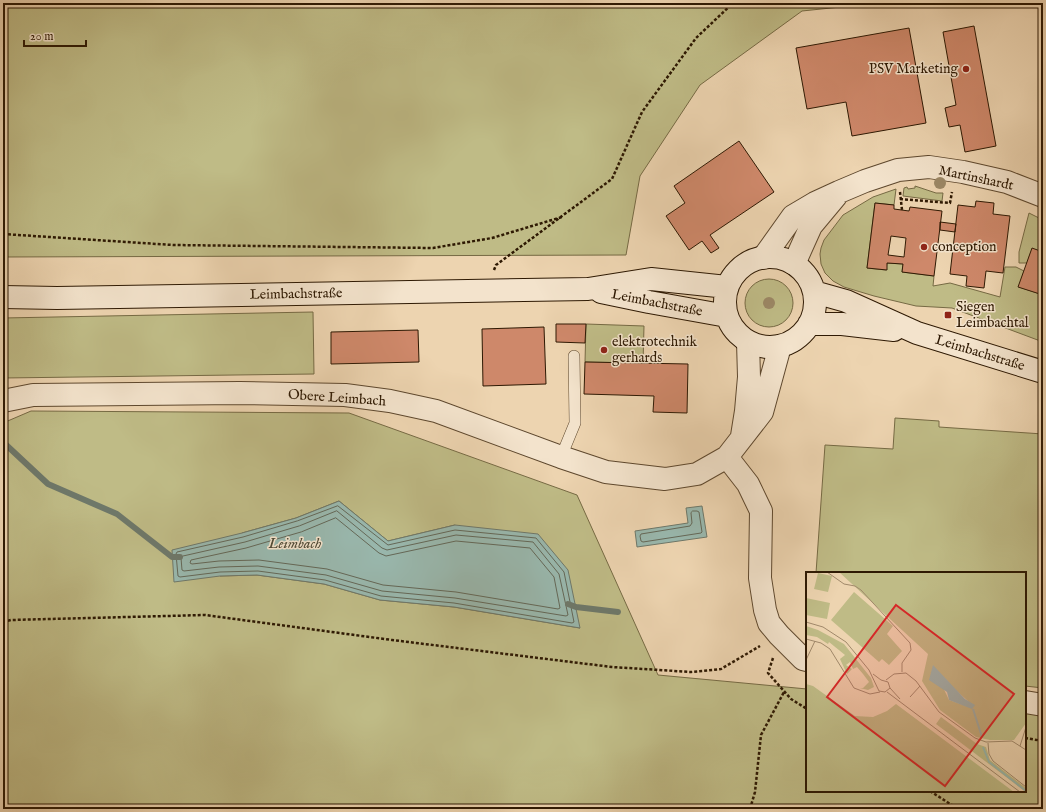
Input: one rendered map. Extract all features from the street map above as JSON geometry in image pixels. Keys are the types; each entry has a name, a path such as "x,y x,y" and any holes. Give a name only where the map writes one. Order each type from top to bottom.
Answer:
{"street":[{"name":"Martinshardt","path":"762,258 794,216 815,203 839,192 865,181 898,170 929,168 963,172 1007,182 1043,196"},
{"name":"Martinshardt","path":"794,264 811,226 839,192"},
{"name":"Leimbachstraße","path":"762,258 779,258 794,264 810,281 814,292 815,308 809,324 797,338 780,346 764,347 748,342 735,331 727,316 725,301 727,287 735,273 748,263 762,258"},
{"name":"Leimbachstraße","path":"3,297 57,298 486,292 588,289 651,279 727,287"},
{"name":"Leimbachstraße","path":"588,289 727,316"},
{"name":"Leimbachstraße","path":"814,292 846,302 917,333 1043,372"},
{"name":"Leimbachstraße","path":"809,324 842,324 917,333"},
{"name":"Obere Leimbach","path":"741,439 746,411 749,377 748,342"},
{"name":"Obere Leimbach","path":"3,401 33,395 240,393 345,395 390,401 436,411 606,472 665,479 697,474 727,457 762,412 780,346"},
{"path":"727,457 748,484 761,511 760,578 769,623 803,659 806,660"},
{"path":"1026,702 1043,705"}],"lane":[{"path":"561,457 575,423 574,356"}],"path":[{"path":"486,292 496,265 612,179 642,112 696,38 733,3"},
{"path":"900,186 902,210"},
{"path":"900,199 950,203 952,192"},
{"path":"3,234 173,245 433,248 492,238 562,217"},
{"path":"3,622 12,620 206,615 612,667 691,672 721,669 779,635"},
{"path":"779,635 768,673 791,700 806,708"},
{"path":"750,809 755,792 761,735 784,692"},
{"path":"1026,738 1043,741"},
{"path":"932,792 958,809"}],"shaded area":[{"path":"3,3 879,3 802,11 700,85 640,176 626,255 3,257"},
{"path":"915,186 936,193 943,193 942,201 903,196 904,188 915,188"},
{"path":"896,189 894,205 875,203 867,268 886,270 887,263 903,264 902,272 934,276 933,286 950,283 1000,297 1005,267 1016,267 1024,271 1019,287 1043,295 1043,342 952,308 916,306 844,287 833,281 825,273 821,264 821,248 824,240 843,215 873,197"},
{"path":"1029,213 1043,220 1043,252 1032,249 1027,263 1019,263 1019,252"},
{"path":"769,279 778,281 786,286 791,294 793,303 791,312 786,320 778,325 769,327 760,325 752,320 747,312 745,303 747,294 752,286 760,281"},
{"path":"313,312 314,374 3,378 3,318"},
{"path":"586,324 644,326 643,363 585,362"},
{"path":"31,411 349,413 577,495 658,675 806,689 806,792 1026,792 1026,709 1043,711 1043,809 3,809 3,423","holes":["339,501 388,541 455,525 580,628 454,607 380,600 324,584 257,575 220,576 242,533 296,518"]},
{"path":"895,418 939,421 939,427 1043,434 1043,688 1026,686 1026,572 816,572 825,445 893,449"}],"water":[{"path":"339,501 388,541 455,525 538,534 568,570 580,628 454,607 380,600 324,584 257,575 220,576 174,582 172,550 296,518"},
{"path":"702,506 707,537 637,547 635,531 688,523 686,508"}],"building":[{"name":"PSV Marketing","path":"974,26 996,146 965,152 960,125 949,127 945,108 956,105 943,32"},
{"path":"909,28 926,123 852,136 846,102 807,109 796,48"},
{"path":"1043,105 1043,126 1039,106"},
{"path":"739,141 774,192 710,235 719,248 711,253 702,241 689,250 666,216 685,203 674,186"},
{"path":"976,201 994,203 993,214 1010,216 1003,273 986,271 984,288 966,286 967,276 950,274 958,205 975,207"},
{"path":"875,203 894,205 894,209 909,211 910,207 942,211 934,276 902,272 903,264 887,263 887,270 867,268","holes":["891,236 906,238 904,257 888,255"]},
{"path":"940,222 956,224 955,232 940,230"},
{"path":"1032,248 1043,252 1043,295 1018,287"},
{"path":"556,324 586,324 585,343 556,342"},
{"path":"544,327 546,384 483,386 482,329"},
{"path":"418,330 419,362 331,364 331,332"},
{"path":"585,362 688,364 687,413 653,412 654,396 584,394"}],"waterway":[{"name":"Leimbach","path":"3,442 48,484 117,514 172,557 180,557"},
{"name":"Leimbach","path":"568,604 576,607 618,612"}],"place":[{"name":"PSV Marketing","path":"966,69"},
{"name":"conception","path":"924,247"},
{"name":"Siegen Leimbachtal","path":"948,315"},
{"name":"elektrotechnik gerhards","path":"604,350"}]}
